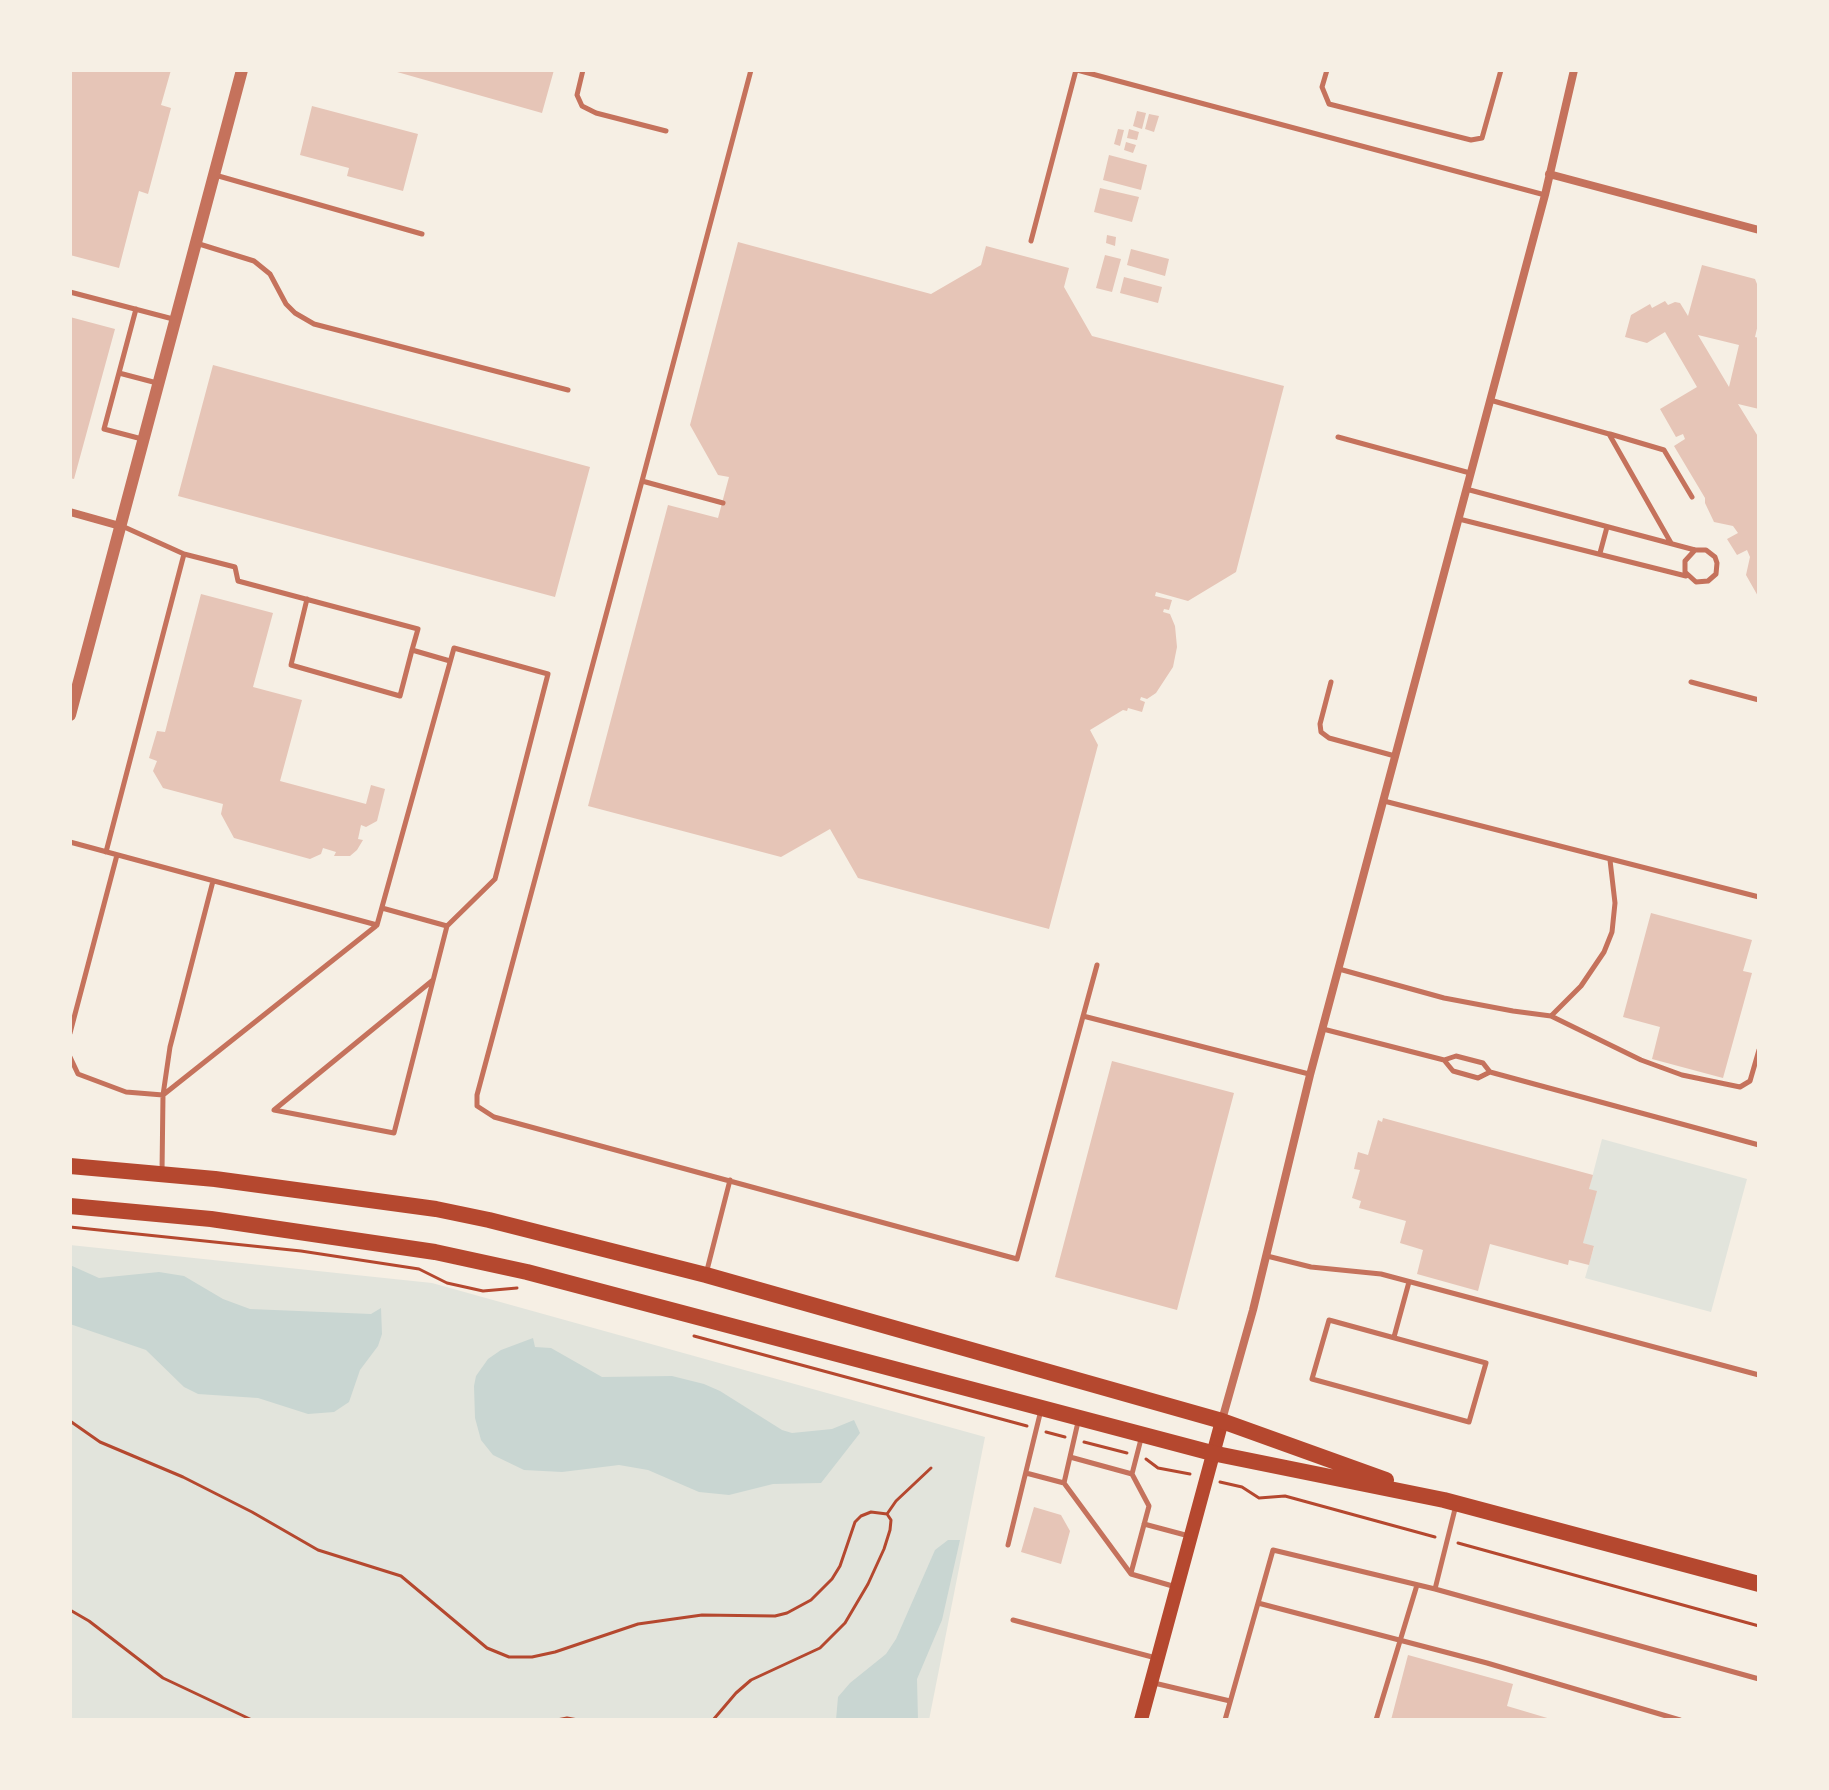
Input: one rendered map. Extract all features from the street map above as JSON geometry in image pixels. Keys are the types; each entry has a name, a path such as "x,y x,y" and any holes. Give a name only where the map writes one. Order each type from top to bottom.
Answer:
{"main road":[{"path":"70,1166 162,1173 436,1209 489,1220 706,1275 1222,1421 1450,1502"},
{"path":"70,1206 211,1219 435,1252 527,1272 1212,1453 1450,1502 1759,1584"},
{"path":"1141,1720 1222,1421"}],"street":[{"path":"70,715 242,70"},
{"path":"1222,1421 1310,1075 1545,195 1574,70"},
{"path":"1549,174 1759,230"},
{"path":"70,512 120,526"}],"lane":[{"path":"583,70 577,95 582,106 596,113 666,131"},
{"path":"751,70 477,1095 477,1106 494,1117 1017,1259 1097,965"},
{"path":"1031,241 1076,70 1545,195"},
{"path":"1327,70 1322,87 1329,104 1471,140 1482,138 1501,70"},
{"path":"214,175 422,234"},
{"path":"195,243 254,261 270,274 286,304 314,324 568,390"},
{"path":"70,292 175,320"},
{"path":"136,309 104,429 143,439"},
{"path":"119,373 158,383"},
{"path":"1489,400 1664,450 1692,497"},
{"path":"1609,434 1672,544"},
{"path":"1338,437 1470,473"},
{"path":"642,481 723,503"},
{"path":"1458,518 1687,576 1702,583 1716,574 1715,557 1706,550 1695,550 1466,489"},
{"path":"120,526 184,554 235,567 238,581 307,599 418,629 400,696 291,665 307,599"},
{"path":"1600,553 1607,527"},
{"path":"1687,576 1685,561 1695,550"},
{"path":"106,852 184,554"},
{"path":"70,1057 78,1074 126,1092 163,1095 377,925 454,648 548,674 495,879 447,926 394,1133 274,1110 433,980"},
{"path":"412,650 450,661"},
{"path":"1331,682 1320,724 1321,732 1329,738 1395,756"},
{"path":"1691,682 1759,700"},
{"path":"1383,800 1759,897"},
{"path":"70,842 377,925"},
{"path":"70,1033 117,855"},
{"path":"1551,1016 1581,986 1604,952 1612,932 1615,903 1610,860"},
{"path":"162,1173 163,1095 170,1047 213,881"},
{"path":"382,908 447,926"},
{"path":"1339,969 1416,990 1551,1016 1641,1060 1682,1075 1740,1087 1750,1081 1759,1050"},
{"path":"1083,1016 1310,1075"},
{"path":"1323,1029 1444,1060 1456,1056 1483,1063 1490,1072 1759,1145"},
{"path":"1444,1060 1453,1071 1478,1078 1490,1072"},
{"path":"706,1275 730,1180"},
{"path":"1266,1256 1311,1267 1381,1274 1759,1375"},
{"path":"1394,1337 1409,1282"},
{"path":"1329,1320 1394,1337 1486,1363 1469,1422 1312,1379 1329,1320"},
{"path":"1008,1545 1042,1406"},
{"path":"1064,1483 1080,1417"},
{"path":"1131,1574 1149,1506 1132,1474 1143,1434"},
{"path":"1070,1457 1132,1474"},
{"path":"1026,1473 1064,1483 1131,1574 1176,1587"},
{"path":"1435,1589 1447,1540 1450,1502"},
{"path":"1144,1524 1190,1536"},
{"path":"1225,1720 1273,1550 1435,1589 1759,1679"},
{"path":"1376,1720 1417,1585"},
{"path":"1258,1603 1680,1720"},
{"path":"1013,1620 1157,1658"},
{"path":"1151,1682 1230,1701"}],"path":[{"path":"70,1227 301,1251 419,1269 447,1283 483,1291 517,1288"},
{"path":"685,1333 1137,1456 1159,1467"},
{"path":"70,1421 100,1442 197,1484 318,1550 401,1576 487,1648 509,1657 532,1657 555,1652 638,1624 702,1615 775,1616 787,1613 811,1600 832,1579 855,1522 861,1516 871,1512 887,1514 891,1520 890,1530 880,1558 845,1623 820,1648 802,1659 766,1671 751,1680 713,1720"},
{"path":"887,1514 896,1501 931,1468"},
{"path":"1242,1487 1259,1498 1285,1496 1759,1626"},
{"path":"70,1610 163,1678 252,1720"},
{"path":"557,1720 578,1720"}],"shaded area":[{"path":"1602,1139 1747,1179 1711,1312 1585,1278 1594,1247 1583,1243 1589,1189"},
{"path":"70,1245 432,1283 985,1437 929,1720 70,1720"},
{"path":"70,1265 99,1278 159,1272 184,1276 223,1299 250,1309 371,1314 381,1308 382,1334 378,1346 360,1370 349,1402 334,1412 308,1414 258,1398 198,1394 184,1387 146,1350 70,1324"},
{"path":"533,1338 535,1347 551,1348 602,1377 672,1376 704,1384 792,1433 832,1429 854,1420 860,1433 821,1483 773,1484 729,1495 699,1492 648,1470 619,1465 562,1472 524,1470 493,1455 481,1440 475,1418 474,1386 476,1376 488,1359 501,1350"},
{"path":"948,1540 960,1540 942,1620 917,1679 918,1720 836,1720 838,1697 850,1683 886,1654 896,1639 935,1550"}],"building":[{"path":"70,70 171,70 161,105 171,108 148,194 139,191 119,268 70,255"},
{"path":"390,70 554,70 542,113"},
{"path":"312,106 418,134 403,191 347,176 349,168 300,155"},
{"path":"1137,111 1146,113 1142,129 1133,126"},
{"path":"1149,114 1159,116 1154,132 1145,129"},
{"path":"1118,129 1124,130 1120,146 1114,144"},
{"path":"1129,129 1139,132 1137,140 1127,138"},
{"path":"1126,142 1136,145 1133,153 1124,150"},
{"path":"1109,155 1147,165 1141,190 1103,180"},
{"path":"1100,188 1139,197 1132,222 1094,212"},
{"path":"1107,235 1116,237 1115,246 1106,243"},
{"path":"738,242 931,294 981,265 986,246 1069,268 1064,287 1092,336 1284,386 1236,572 1188,601 1156,592 1155,596 1172,600 1169,610 1164,609 1163,612 1170,614 1175,626 1177,647 1173,667 1156,693 1147,699 1141,697 1140,700 1145,702 1142,712 1128,708 1090,730 1098,745 1049,929 858,878 830,829 781,857 588,806 668,505 718,518 729,477 718,475 690,425"},
{"path":"1131,249 1169,259 1165,276 1127,265"},
{"path":"1105,255 1121,259 1112,292 1096,288"},
{"path":"1702,265 1755,279 1759,289 1759,320 1755,337 1759,338 1759,409 1738,404 1759,438 1759,598 1746,575 1750,557 1747,550 1737,555 1727,539 1738,533 1733,526 1714,522 1705,498 1674,446 1685,439 1683,434 1676,437 1660,409 1697,387 1665,332 1647,343 1625,337 1631,315 1650,304 1652,308 1665,301 1668,305 1680,303 1688,316","holes":["1698,335 1739,345 1729,387"]},
{"path":"1124,277 1162,287 1158,303 1120,293"},
{"path":"70,317 115,329 74,479 70,478"},
{"path":"213,365 590,467 555,597 178,496"},
{"path":"201,594 273,613 253,687 302,700 280,781 366,804 371,785 385,789 377,821 366,827 361,825 358,839 363,840 350,856 334,856 336,852 323,848 321,854 310,859 234,838 221,814 223,804 163,788 153,771 157,761 149,758 157,731 165,732"},
{"path":"1651,913 1752,940 1743,971 1752,973 1723,1078 1652,1059 1660,1027 1623,1017"},
{"path":"1112,1061 1234,1093 1177,1310 1055,1277"},
{"path":"1383,1118 1593,1175 1589,1189 1597,1191 1583,1243 1594,1246 1589,1265 1569,1260 1568,1265 1490,1244 1478,1291 1417,1274 1423,1250 1400,1243 1406,1221 1359,1208 1361,1201 1352,1198 1360,1170 1354,1169 1358,1152 1368,1155 1378,1120 1382,1122"},
{"path":"1034,1507 1061,1515 1070,1531 1061,1564 1021,1552"},
{"path":"1408,1655 1513,1684 1507,1706 1554,1720 1391,1720"}]}
